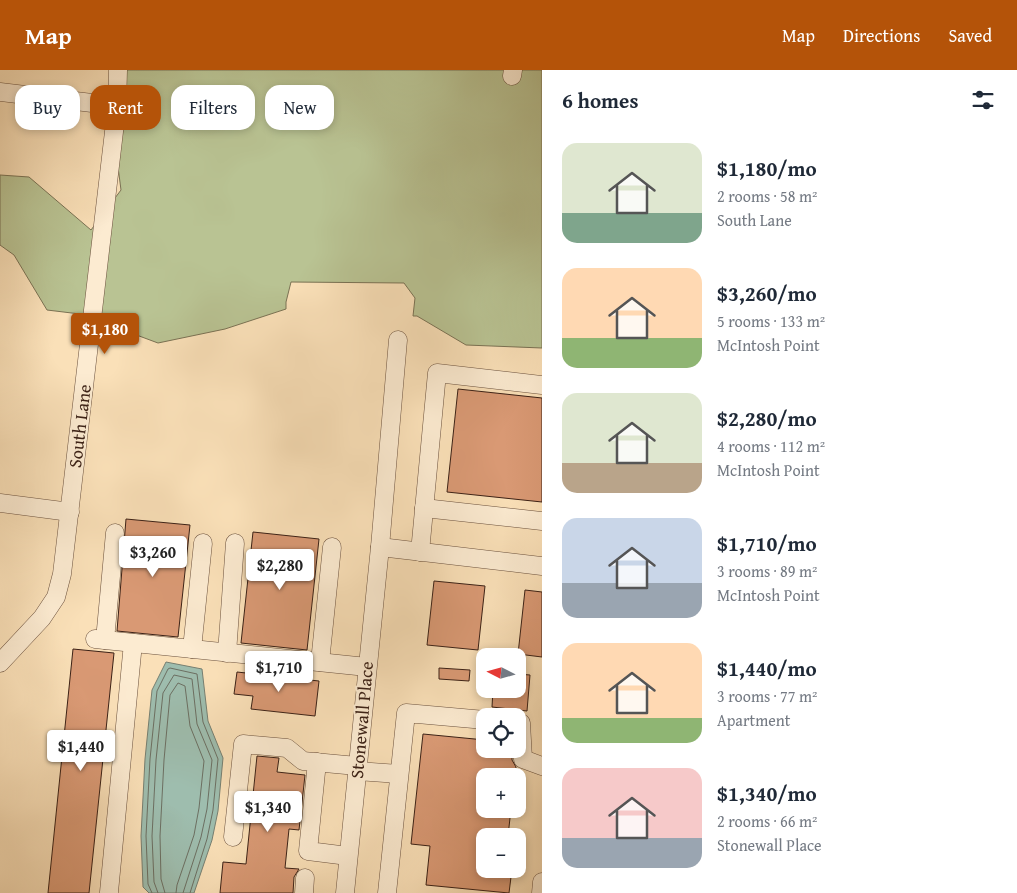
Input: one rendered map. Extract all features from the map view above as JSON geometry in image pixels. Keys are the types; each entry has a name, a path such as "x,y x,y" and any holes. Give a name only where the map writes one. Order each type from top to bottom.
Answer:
{"street":[{"name":"South Lane","path":"118,70 118,85"},
{"path":"0,92 90,103"},
{"name":"South Lane","path":"0,663 42,618 56,597 62,574 114,130"},
{"name":"Stonewall Place","path":"345,893 380,548 398,340"},
{"path":"420,552 437,373 542,385"},
{"path":"0,503 70,512"},
{"path":"424,508 542,521"},
{"path":"115,534 100,639 367,667"},
{"path":"192,649 203,543"},
{"path":"227,652 235,543"},
{"path":"320,662 332,547"},
{"path":"380,548 542,566"},
{"path":"109,892 133,643"},
{"path":"388,893 406,713 476,719"},
{"path":"232,838 243,744 287,748 303,761 399,774"},
{"path":"523,758 542,766"},
{"path":"317,762 308,852 348,856"},
{"path":"541,893 542,882"}],"green space":[{"path":"113,70 542,70 542,348 466,345 417,316 413,316 415,298 404,283 291,282 286,309 225,329 158,343 80,314 47,310 14,255 0,245 0,175 29,177 91,230 121,190 113,130 161,130 161,85 112,85"}],"water":[{"path":"166,662 202,669 208,721 223,758 218,811 212,840 194,893 149,893 143,887 141,836 145,759 152,690"}],"building":[{"path":"458,389 542,398 542,502 447,492"},
{"path":"126,519 190,525 178,637 117,631"},
{"path":"253,532 319,539 307,650 241,643"},
{"path":"434,581 485,586 478,648 476,650 427,645"},
{"path":"525,590 542,592 542,657 526,655 526,648 519,648"},
{"path":"73,649 114,653 89,893 48,893"},
{"path":"439,668 470,670 469,681 439,679"},
{"path":"237,672 319,681 315,716 251,709 253,696 234,694"},
{"path":"526,675 530,675 527,711 526,708 492,707 492,698 526,698"},
{"path":"423,734 476,739 476,758 512,758 516,768 476,768 476,818 510,818 509,828 476,828 476,878 511,878 509,893 426,885 430,846 411,844"},
{"path":"257,756 279,758 277,772 305,775 299,830 289,829 285,868 299,869 294,877 293,893 220,893 223,862 246,864"}]}
